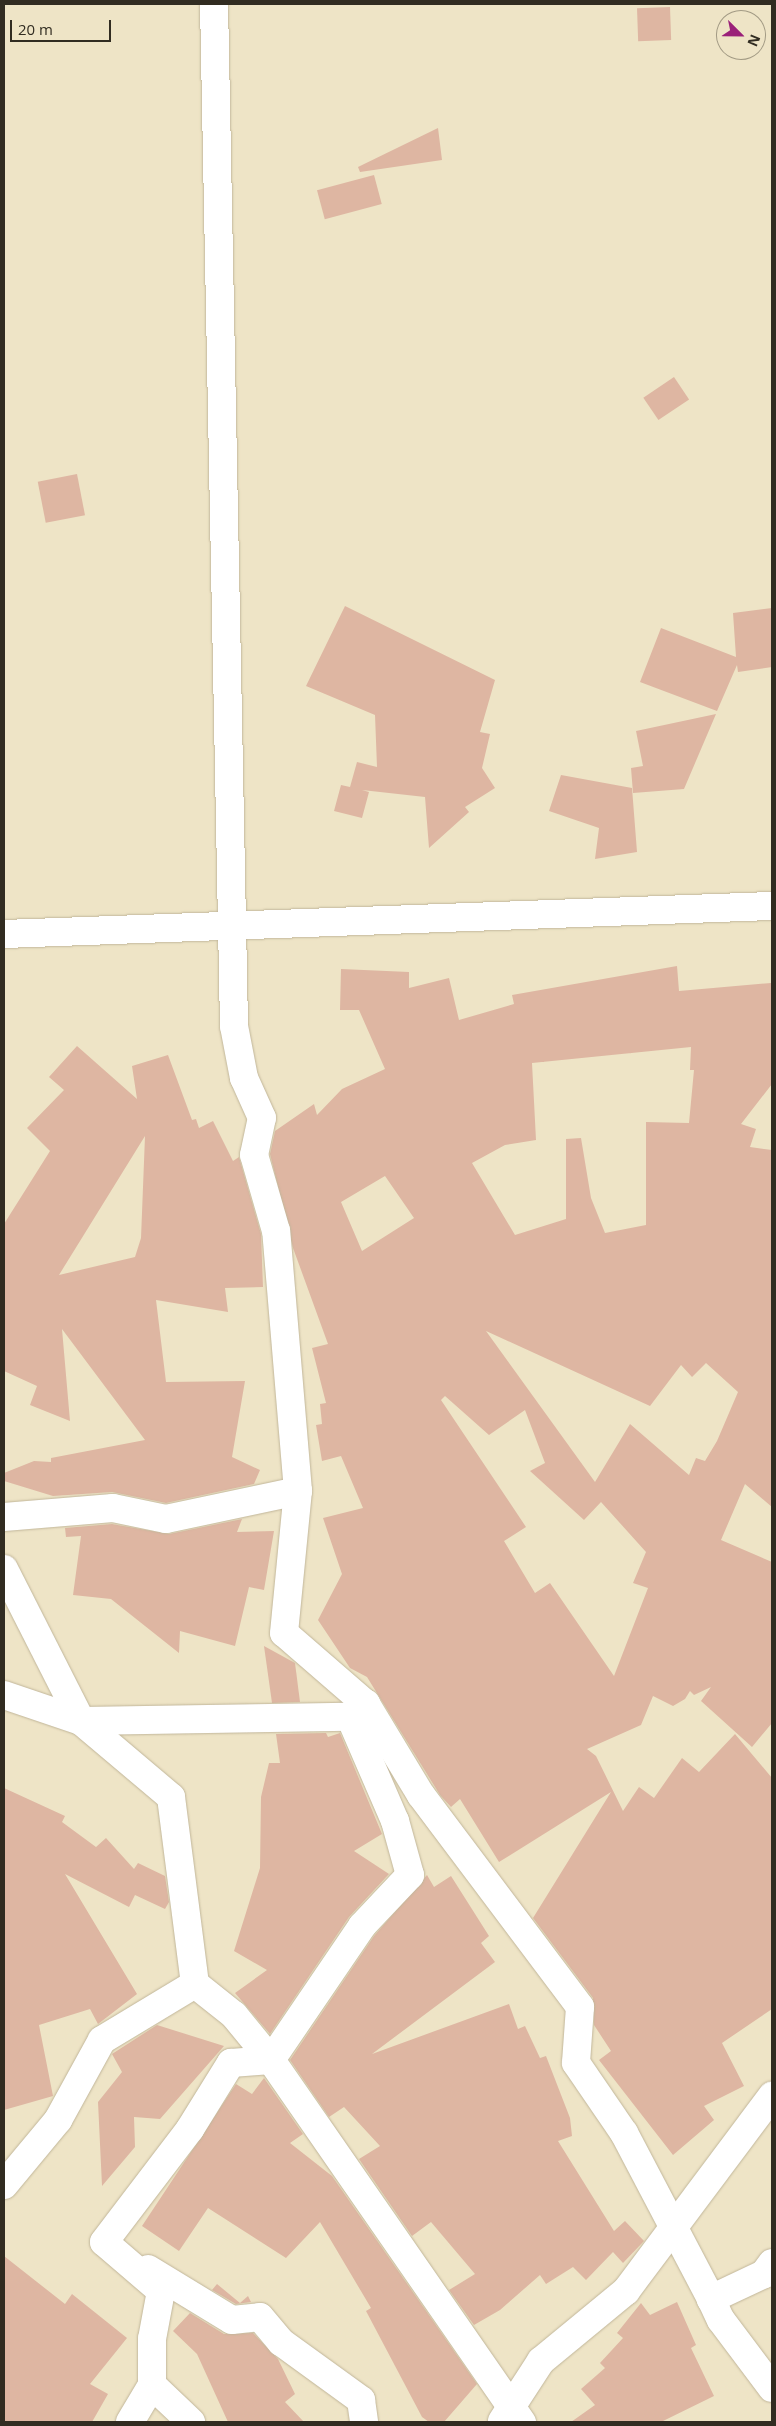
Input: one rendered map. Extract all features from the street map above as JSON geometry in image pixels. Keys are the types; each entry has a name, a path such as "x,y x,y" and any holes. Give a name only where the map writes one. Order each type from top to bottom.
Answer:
{"street":[{"path":"214,4 234,1026 244,1078 262,1118 254,1155 276,1231 298,1491 284,1633 358,1710 580,2007 576,2063 624,2133 721,2320 772,2388"},
{"path":"4,934 231,924 772,906"},
{"path":"4,1517 113,1508 166,1519 298,1491"},
{"path":"4,1569 81,1722"},
{"path":"4,1695 81,1722 170,1797 195,1984 234,2015 271,2060 512,2418 541,2361 626,2291 672,2225 772,2096"},
{"path":"81,1722 358,1710"},
{"path":"271,2060 362,1926 410,1875 395,1821 358,1710"},
{"path":"4,2185 58,2120 102,2040 195,1984"},
{"path":"104,2242 190,2129 231,2063 271,2060"},
{"path":"104,2242 161,2291 152,2339 152,2385 130,2422"},
{"path":"104,2242 232,2320 260,2317 281,2342 361,2400 364,2422"},
{"path":"711,2299 764,2274 772,2263"},
{"path":"152,2385 191,2422"}],"building":[{"path":"670,7 671,40 638,41 637,8"},
{"path":"438,128 442,160 360,172 358,167"},
{"path":"374,175 382,204 325,219 317,190"},
{"path":"674,377 689,399 658,420 643,398"},
{"path":"77,474 85,515 46,523 38,482"},
{"path":"345,606 495,680 480,732 490,734 482,768 495,788 465,807 469,812 429,848 425,797 362,790 369,792 362,818 334,811 341,785 350,787 357,762 377,767 375,715 306,686"},
{"path":"772,608 772,667 738,672 737,665 717,711 640,682 661,628 736,657 733,613"},
{"path":"716,714 684,789 633,793 631,768 643,766 636,731"},
{"path":"561,775 632,788 637,852 595,859 599,828 549,811"},
{"path":"677,966 679,991 771,983 772,1084 741,1124 756,1129 750,1147 772,1150 772,1507 745,1484 721,1540 772,1562 772,1723 752,1747 701,1701 711,1687 694,1695 690,1691 685,1699 673,1706 653,1696 641,1725 587,1749 596,1756 623,1811 639,1787 654,1798 682,1758 699,1772 735,1734 772,1778 772,2009 722,2043 744,2086 704,2106 714,2120 673,2155 599,2060 611,2051 594,2025 593,1998 533,1918 611,1792 499,1862 460,1799 451,1807 440,1795 367,1677 350,1668 318,1620 342,1574 323,1518 363,1508 341,1456 322,1461 316,1425 322,1424 320,1404 326,1403 312,1348 328,1344 293,1248 270,1154 275,1131 314,1104 317,1115 342,1089 385,1069 359,1010 340,1010 341,969 409,972 409,988 449,978 459,1020 514,1004 512,995","holes":["691,1047 690,1070 694,1070 689,1123 646,1122 646,1225 605,1233 591,1198 581,1138 566,1139 566,1219 515,1235 472,1163 505,1145 536,1140 532,1063","385,1176 414,1218 362,1251 341,1202","486,1331 650,1406 681,1365 692,1377 706,1363 738,1392 717,1441 705,1461 696,1458 689,1475 630,1424 595,1482","445,1396 489,1435 525,1410 545,1463 530,1471 584,1520 601,1502 646,1552 633,1583 648,1588 614,1676 550,1583 535,1593 504,1541 526,1527 441,1400"]},
{"path":"77,1046 137,1099 132,1066 168,1055 192,1120 196,1119 199,1128 213,1121 233,1161 239,1157 261,1234 263,1287 225,1288 228,1312 156,1300 166,1382 245,1381 232,1457 260,1470 254,1484 166,1503 112,1492 53,1496 4,1481 4,1473 34,1461 51,1462 51,1458 145,1440 62,1329 70,1421 30,1405 37,1386 4,1371 4,1224 50,1151 27,1128 64,1090 49,1077","holes":["145,1136 141,1238 135,1257 59,1275"]},
{"path":"242,1519 237,1532 274,1531 264,1590 249,1587 235,1646 180,1631 179,1653 111,1599 73,1595 81,1536 66,1537 65,1528 112,1524 169,1534"},
{"path":"264,1646 295,1663 300,1702 272,1703"},
{"path":"326,1733 328,1737 340,1733 382,1834 354,1851 389,1874 349,1917 270,2034 235,1993 267,1970 234,1951 260,1868 261,1797 269,1763 280,1763 276,1734"},
{"path":"4,1788 65,1816 62,1822 96,1847 106,1838 134,1869 138,1863 165,1876 169,1902 165,1909 135,1895 129,1907 65,1874 137,1994 98,2024 90,2009 39,2025 53,2096 4,2110"},
{"path":"427,1875 434,1887 451,1876 489,1936 481,1943 495,1962 372,2054 509,2004 518,2029 525,2026 540,2058 546,2056 570,2118 572,2136 558,2141 614,2231 625,2221 644,2241 623,2263 613,2252 586,2280 573,2267 546,2284 540,2275 500,2310 474,2325 449,2290 475,2274 431,2222 412,2236 359,2159 380,2146 344,2107 329,2117 290,2060 374,1936"},
{"path":"157,2025 224,2046 160,2119 134,2117 135,2147 102,2186 98,2102 122,2072 112,2054"},
{"path":"264,2078 303,2134 290,2143 332,2176 477,2384 444,2422 429,2422 422,2417 366,2311 371,2308 320,2222 286,2258 208,2208 179,2251 142,2226 236,2084 252,2094"},
{"path":"4,2256 65,2304 72,2294 127,2338 90,2384 108,2394 92,2422 4,2422"},
{"path":"217,2284 240,2303 248,2296 251,2302 236,2304 212,2290"},
{"path":"677,2302 696,2345 691,2348 714,2396 661,2422 571,2422 595,2405 581,2389 605,2368 600,2363 623,2338 617,2333 641,2303 650,2315"},
{"path":"190,2313 224,2334 253,2333 278,2359 295,2394 285,2402 304,2422 228,2422 197,2354 173,2331"}]}
